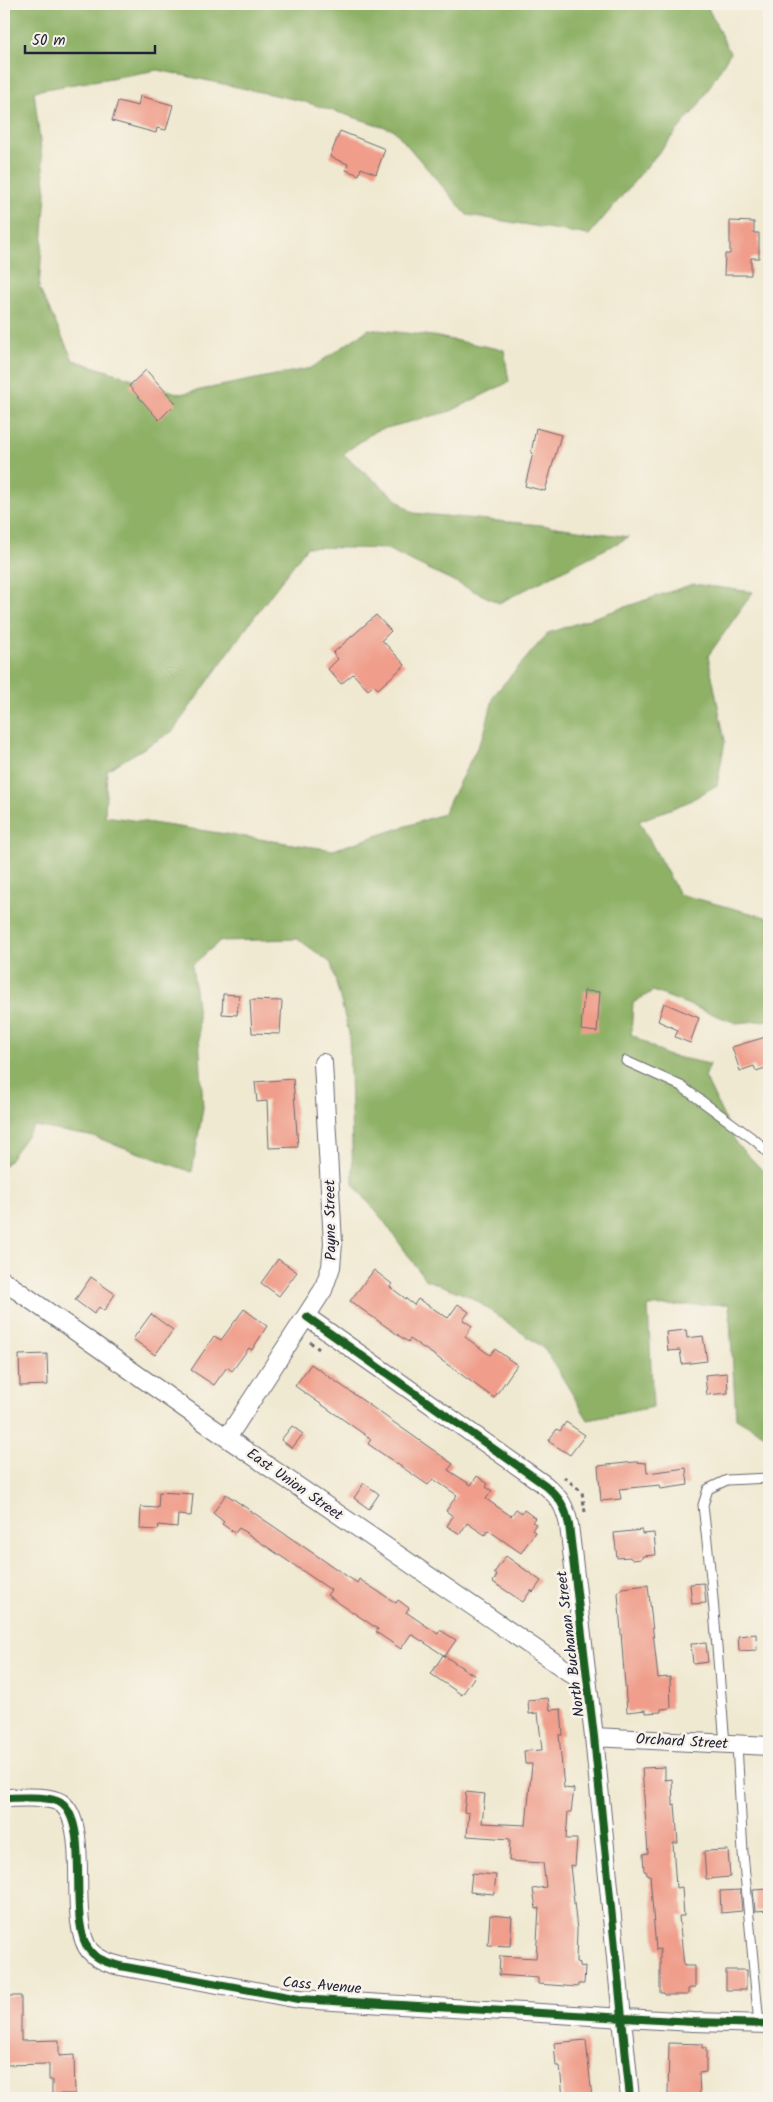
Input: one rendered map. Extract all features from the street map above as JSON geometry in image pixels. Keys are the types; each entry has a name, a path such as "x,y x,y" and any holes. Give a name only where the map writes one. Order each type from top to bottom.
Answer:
{"street":[{"name":"Payne Street","path":"228,1438 307,1317 328,1278 333,1256 323,1063"},
{"name":"East Union Street","path":"4,1281 228,1438 588,1685"},
{"name":"North Buchanan Street","path":"307,1317 558,1496 566,1510 594,1737 630,2098"},
{"name":"Orchard Street","path":"594,1737 769,1746"},
{"name":"Cass Avenue","path":"4,1798 54,1800 60,1803 69,1813 78,1853 80,1920 83,1938 90,1951 102,1960 120,1966 299,1999 622,2018 764,2024"}],"lane":[{"path":"626,1062 681,1086 749,1135 769,1154"},
{"path":"764,2024 703,1505 708,1489 727,1480 769,1478"}],"path":[{"path":"310,1342 325,1353"}],"green space":[{"path":"4,4 706,4 730,53 698,106 589,235 467,215 394,130 302,101 158,70 34,91 46,193 39,288 73,360 180,394 311,368 369,329 433,336 504,350 509,382 451,411 375,431 343,454 413,513 541,525 629,537 499,603 387,549 307,547 248,625 173,731 107,770 105,816 333,850 443,814 484,734 494,695 548,633 693,584 753,592 708,656 725,741 717,785 688,802 639,821 679,894 769,918 769,1020 736,1023 653,991 633,1003 631,1034 666,1055 710,1064 705,1077 736,1143 769,1177 769,1435 765,1435 736,1418 729,1304 648,1306 653,1407 588,1420 545,1349 471,1297 425,1279 383,1220 353,1184 349,1033 331,963 298,939 220,941 192,965 198,1016 203,1108 192,1172 95,1137 34,1126 4,1167"}],"building":[{"path":"140,96 173,105 166,130 157,128 156,133 112,121 118,101 138,106"},
{"path":"340,131 385,149 376,174 361,168 359,175 346,170 348,164 330,157"},
{"path":"730,221 754,222 754,233 759,233 759,258 751,258 751,275 724,275 725,254 730,254"},
{"path":"146,370 176,403 159,420 129,386"},
{"path":"536,428 561,435 545,491 525,486 533,453 531,453"},
{"path":"376,615 391,631 382,640 405,665 378,689 374,685 368,690 353,674 341,684 328,669 338,659 333,653"},
{"path":"584,991 600,992 597,1032 581,1030"},
{"path":"223,994 239,995 237,1015 222,1014"},
{"path":"250,1000 282,1001 280,1034 252,1033"},
{"path":"664,1003 699,1018 690,1043 675,1037 678,1030 658,1021"},
{"path":"769,1036 769,1067 756,1071 754,1066 740,1071 732,1047"},
{"path":"293,1079 298,1147 269,1148 267,1101 257,1102 255,1082"},
{"path":"278,1259 297,1272 279,1296 261,1283"},
{"path":"374,1270 392,1284 390,1287 414,1305 418,1299 448,1318 458,1304 469,1312 463,1320 472,1326 465,1337 490,1355 495,1349 517,1365 494,1398 434,1355 410,1339 408,1342 350,1301"},
{"path":"91,1277 115,1294 104,1311 99,1307 94,1314 75,1300"},
{"path":"244,1309 267,1326 252,1350 249,1348 232,1371 227,1367 214,1385 191,1370 214,1336 221,1340"},
{"path":"151,1314 173,1330 155,1355 133,1339"},
{"path":"686,1330 687,1338 703,1336 707,1361 682,1364 680,1350 668,1351 666,1332"},
{"path":"47,1354 48,1385 20,1386 19,1355"},
{"path":"311,1364 453,1464 448,1470 471,1485 477,1476 488,1484 486,1487 492,1491 486,1499 511,1516 516,1509 522,1513 524,1510 535,1518 532,1522 536,1524 532,1530 535,1532 521,1553 488,1530 485,1535 467,1523 460,1534 447,1526 453,1516 446,1511 457,1495 433,1479 428,1485 368,1444 371,1439 295,1386"},
{"path":"727,1373 728,1393 707,1395 705,1375"},
{"path":"566,1422 585,1435 570,1455 548,1441 557,1429 560,1431"},
{"path":"292,1426 303,1434 292,1448 281,1440"},
{"path":"635,1462 646,1463 647,1473 686,1468 688,1485 661,1489 660,1485 619,1489 621,1499 601,1501 598,1466"},
{"path":"364,1483 379,1494 369,1509 354,1498"},
{"path":"159,1492 193,1494 191,1516 178,1515 177,1527 159,1525 158,1530 140,1529 141,1507 158,1508"},
{"path":"226,1494 357,1583 359,1579 396,1603 398,1600 409,1608 406,1612 438,1634 440,1630 456,1640 445,1656 411,1634 401,1649 376,1632 378,1629 327,1595 331,1590 239,1528 235,1533 222,1524 224,1522 213,1513"},
{"path":"642,1530 642,1534 654,1533 656,1555 643,1556 641,1559 633,1560 629,1557 617,1558 614,1533"},
{"path":"506,1556 541,1581 533,1592 531,1590 523,1602 493,1582 497,1575 494,1573"},
{"path":"704,1583 706,1603 692,1604 690,1584"},
{"path":"648,1585 658,1678 670,1677 671,1708 661,1709 661,1712 646,1713 646,1710 627,1712 618,1593 622,1588"},
{"path":"756,1634 757,1650 739,1651 738,1636"},
{"path":"706,1643 708,1662 693,1664 691,1644"},
{"path":"443,1655 475,1676 462,1695 431,1674"},
{"path":"548,1698 550,1710 561,1709 563,1735 559,1735 564,1788 574,1789 571,1812 568,1812 566,1839 577,1839 575,1866 570,1865 577,1930 576,1962 580,1963 580,1966 585,1967 584,1984 578,1984 578,1987 538,1984 538,1978 499,1975 500,1956 536,1958 539,1908 536,1909 533,1889 546,1887 543,1863 509,1861 510,1839 467,1836 469,1813 464,1812 466,1792 485,1794 482,1823 526,1825 532,1764 525,1764 524,1751 542,1750 538,1713 529,1714 528,1700"},
{"path":"665,1767 665,1780 672,1779 673,1805 675,1804 678,1843 673,1843 676,1888 682,1887 684,1916 679,1916 684,1966 695,1966 695,1987 688,1989 688,1995 664,1995 664,1993 660,1993 660,1949 656,1950 650,1875 647,1875 646,1871 644,1871 643,1854 648,1853 642,1768"},
{"path":"728,1850 730,1877 706,1879 704,1851"},
{"path":"472,1873 496,1875 494,1894 470,1892"},
{"path":"769,1889 769,1910 755,1911 753,1890"},
{"path":"740,1890 742,1911 721,1913 720,1891"},
{"path":"490,1915 512,1917 510,1946 488,1945"},
{"path":"726,1970 746,1970 746,1990 726,1990"},
{"path":"4,1996 21,1996 21,2041 59,2040 59,2056 74,2055 75,2094 52,2094 52,2080 49,2080 49,2064 4,2065"},
{"path":"586,2040 592,2098 563,2098 560,2066 556,2066 554,2043"},
{"path":"669,2043 702,2044 702,2048 706,2048 706,2072 699,2073 700,2098 668,2098"}],"cycle path":[{"path":"307,1317 545,1485 555,1494 564,1507 569,1525 594,1737 630,2098"},
{"path":"4,1798 55,1800 61,1803 70,1815 75,1831 78,1898 83,1938 93,1954 104,1961 116,1965 299,1999 693,2022 769,2024"}]}
